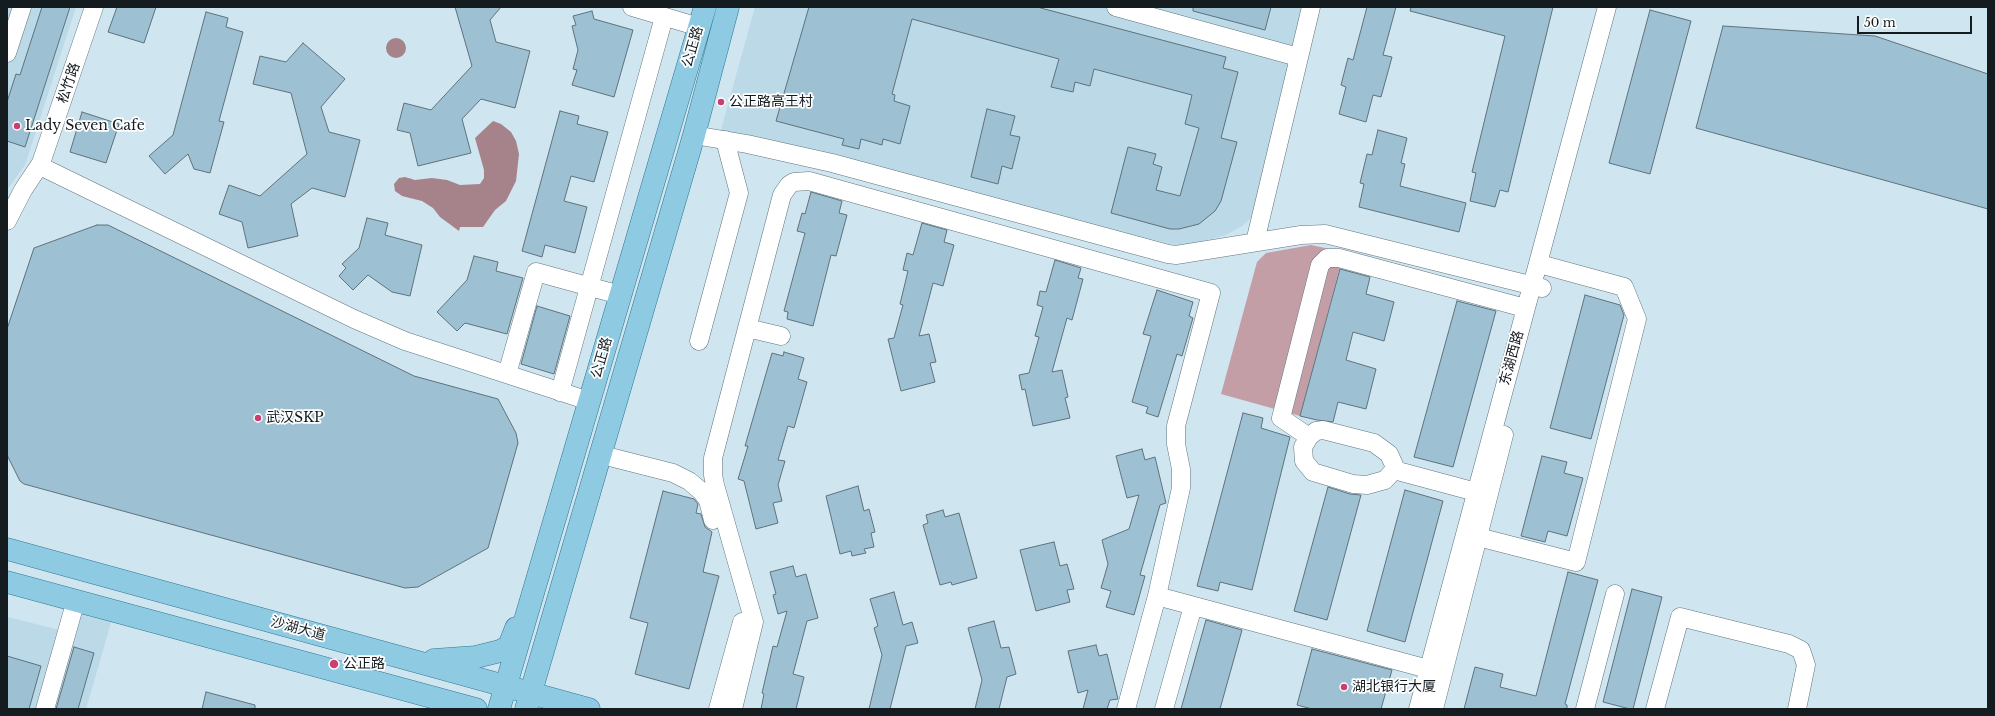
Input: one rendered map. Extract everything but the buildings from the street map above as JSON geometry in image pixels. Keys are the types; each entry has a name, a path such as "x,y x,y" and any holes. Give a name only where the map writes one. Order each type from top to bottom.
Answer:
{"main road":[{"name":"公正路","path":"528,701 602,455 694,135 728,7"},
{"name":"公正路","path":"499,709 536,578 702,17"},
{"name":"沙湖大道","path":"7,549 505,685 528,701 589,709"},
{"path":"406,658 457,659 491,653 504,649 513,640 531,584 536,578"},
{"path":"7,582 476,709"},
{"path":"398,688 428,709"}],"street":[{"path":"7,53 22,7"},
{"name":"松竹路","path":"7,221 23,190 40,166 94,7"},
{"path":"632,7 664,17 702,17"},
{"path":"1116,7 1298,57"},
{"path":"1255,242 1311,7"},
{"name":"东湖西路","path":"1434,709 1478,538 1536,287 1607,7"},
{"name":"东湖西路","path":"1418,709 1525,308 1547,266 1616,7"},
{"path":"560,392 664,17"},
{"path":"694,135 725,140 832,163 1044,219 1168,254 1176,255 1301,235 1325,234 1536,287"},
{"path":"699,341 739,193 725,140"},
{"path":"40,166 354,319 405,341 589,402"},
{"path":"733,709 754,622 715,485 712,466 713,458 782,195 789,185 800,181 819,183 1211,293 1176,426 1176,444 1181,469 1182,488 1157,596 1126,709"},
{"path":"1308,437 1281,418 1320,265 1328,258 1339,258 1525,308"},
{"path":"1478,538 1576,562 1638,319 1624,287 1547,266"},
{"path":"507,374 536,272 620,295"},
{"path":"747,328 781,336"},
{"path":"1323,430 1364,440 1378,446 1389,454 1394,465 1394,470 1385,480 1367,485 1353,484 1319,475 1307,467 1304,461 1303,447 1308,437 1316,431 1323,430"},
{"path":"602,455 678,476 696,486 708,500 742,622 718,709"},
{"path":"1394,470 1476,492"},
{"path":"1585,709 1615,594"},
{"path":"1157,596 1428,669"},
{"path":"45,709 76,600"},
{"path":"1164,709 1192,606"},
{"path":"1655,709 1680,617 1789,644 1801,650 1806,665 1797,709"}],"shaded area":[{"path":"7,7 76,7 25,165 7,190"},
{"path":"755,7 1302,7 1254,212 1249,220 1242,226 1226,235 1192,244 1174,245 739,135 720,133"},
{"path":"392,38 400,38 406,44 406,52 400,58 392,58 386,52 386,44"},
{"path":"493,121 501,124 511,132 516,141 519,154 516,181 506,201 495,210 483,227 460,227 459,231 440,217 433,208 422,201 402,196 395,191 394,184 399,178 405,177 415,180 432,178 447,180 460,185 480,184 484,178 484,170 475,138"},
{"path":"1311,245 1344,252 1300,416 1221,394 1257,262 1266,253"},
{"path":"67,605 113,616 86,709 7,709 7,617 60,630"}],"place":[{"name":"公正路高王村","path":"721,102"},
{"name":"Lady Seven Cafe","path":"17,126"},
{"name":"武汉SKP","path":"258,418"},
{"name":"公正路","path":"334,664"},
{"name":"湖北银行大厦","path":"1344,687"}]}
